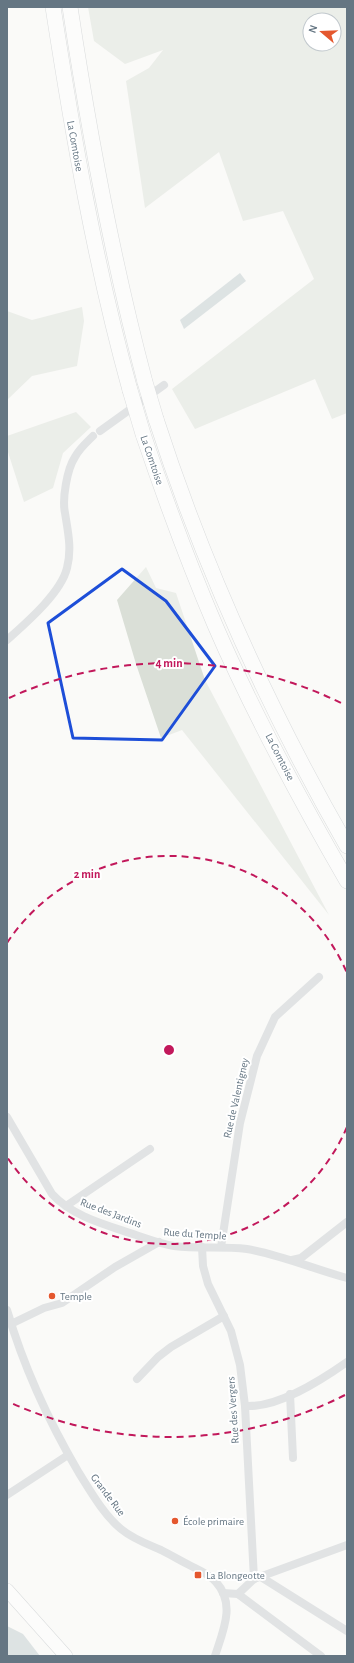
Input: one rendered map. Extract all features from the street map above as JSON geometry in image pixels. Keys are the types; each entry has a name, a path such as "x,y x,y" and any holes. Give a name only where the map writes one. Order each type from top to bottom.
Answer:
{"highway":[{"name":"La Comtoise","path":"53,7 72,132 90,225 107,302 143,434 180,539 231,660 288,775 347,881"},
{"name":"La Comtoise","path":"70,7 102,197 124,301 156,418 196,533 228,610 267,696 347,846"}],"main road":[{"path":"7,1590 66,1656"}],"street":[{"path":"7,640 37,612 57,588 67,570 71,552 64,511 65,485 74,457 96,433 164,385"},
{"name":"Rue de Valentigney","path":"221,1247 240,1123 257,1056 275,1017 319,976"},
{"name":"Rue des Jardins","path":"7,1117 52,1194 66,1206 80,1214 159,1242"},
{"path":"66,1206 150,1149"},
{"path":"292,1260 300,1258 347,1222"},
{"name":"Rue du Temple","path":"11,1324 44,1308 62,1303 115,1267 159,1242 174,1246 221,1247 248,1250 292,1260 347,1278"},
{"name":"Rue des Vergers","path":"202,1247 203,1266 208,1284 231,1331 240,1365 245,1406 258,1578"},
{"name":"Grande Rue","path":"7,1310 30,1378 68,1455 102,1508 120,1529 141,1542 161,1550 206,1573 216,1582 223,1593 228,1606 226,1624 215,1656"},
{"path":"137,1379 158,1357 171,1347 224,1316"},
{"path":"245,1406 259,1407 304,1388 347,1362"},
{"path":"290,1394 293,1458"},
{"path":"7,1495 68,1455"},
{"path":"238,1594 258,1578 347,1546"},
{"path":"258,1578 347,1631"},
{"path":"223,1593 238,1594 321,1656"}],"highlighted area":[{"path":"122,569 166,601 215,666 162,740 73,738 48,623"}],"shaded area":[{"path":"88,7 347,7 347,413 332,419 315,379 195,429 172,389 314,279 283,211 243,221 219,152 145,208 126,81 149,68 163,50 125,64 94,41"},
{"path":"240,273 246,281 184,329 180,320"},
{"path":"82,307 84,321 77,366 32,376 7,400 7,311 32,320"},
{"path":"76,412 91,427 63,453 53,488 24,502 7,449 7,436"},
{"path":"146,567 156,588 176,593 205,680 329,915 182,730 161,738 136,664 117,600"},
{"path":"7,1626 23,1634 40,1656 7,1656"}],"place":[{"name":"Temple","path":"52,1296"},
{"name":"École primaire","path":"175,1521"},
{"name":"La Blongeotte","path":"198,1575"}]}
